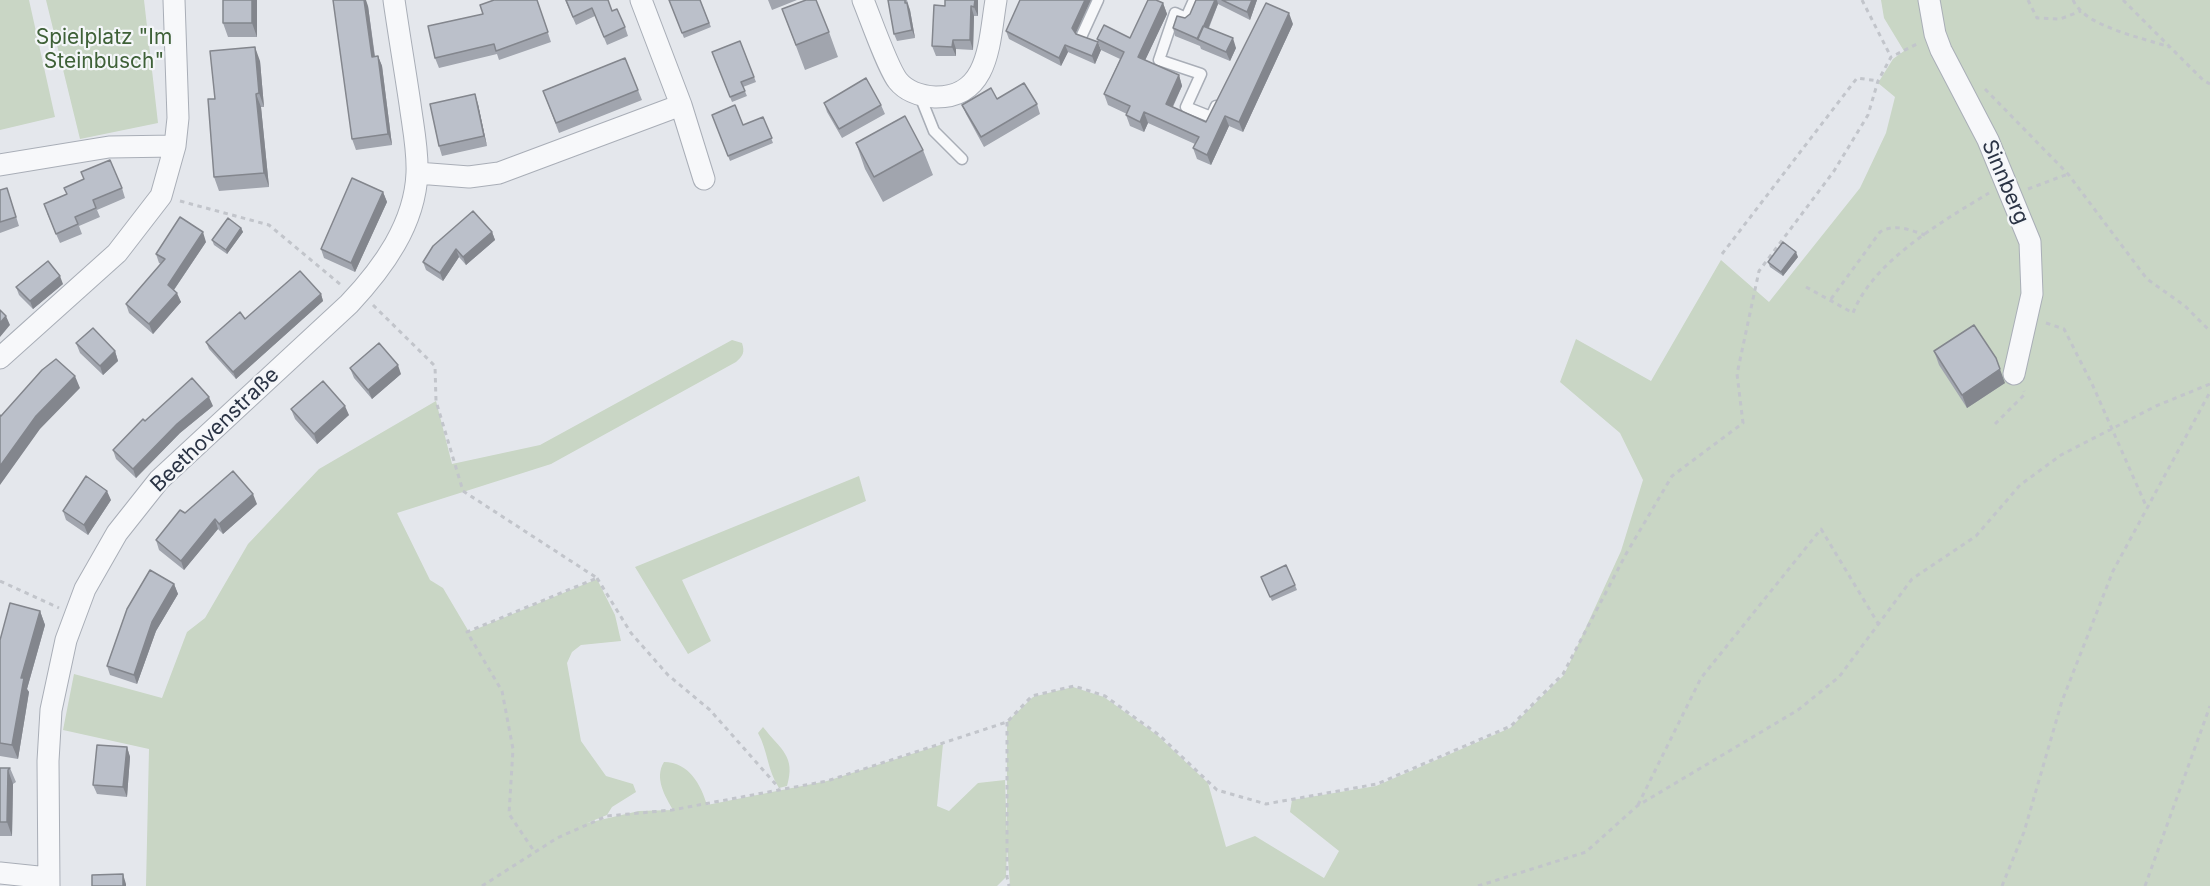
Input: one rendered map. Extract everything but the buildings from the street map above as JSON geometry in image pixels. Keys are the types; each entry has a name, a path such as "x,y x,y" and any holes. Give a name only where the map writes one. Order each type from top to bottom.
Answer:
{"street":[{"path":"0,358 117,253 161,196 175,146 178,118 174,0"},
{"name":"Beethovenstraße","path":"49,882 51,710 57,670 85,589 117,533 159,480 358,295 374,278 404,225 417,173 416,146 394,0"},
{"path":"640,0 681,105 704,179"},
{"path":"863,0 898,80 920,96 949,97 973,83 985,64 996,0"},
{"name":"Sinnberg","path":"1929,0 1935,34 1988,140 2030,242 2032,294 2014,374"},
{"path":"417,173 470,177 499,172 681,105"},
{"path":"0,165 110,147 175,146"},
{"path":"0,873 49,882"}],"lane":[{"path":"1082,35 1098,0"},
{"path":"1194,0 1186,18 1175,14 1159,60 1201,74 1186,107 1211,117 1221,96"},
{"path":"920,96 934,131 962,159"}],"path":[{"path":"1862,0 1892,57"},
{"path":"2028,0 2037,18 2060,19 2081,12"},
{"path":"2073,0 2081,12 2096,23 2170,48"},
{"path":"2123,0 2202,80 2210,84"},
{"path":"482,886 534,851 580,826 608,816 672,810 779,788 827,781 1007,722 1032,696 1074,686 1105,696 1159,735 1217,790 1266,804 1377,784 1511,726 1563,674 1626,554 1672,477 1743,423 1737,374 1759,271 1834,171 1868,115 1878,81 1892,57 1935,34"},
{"path":"1722,254 1857,78 1878,81"},
{"path":"1981,85 2068,174 2147,279 2185,306 2210,331"},
{"path":"1806,287 1853,313 1858,301 1874,279 1949,217 2008,187 2034,188 2068,174"},
{"path":"161,196 269,225 358,295 435,366 436,401 463,490 597,578 639,642 668,675 710,710 779,788"},
{"path":"1831,299 1880,232 1887,228 1900,227 1925,236"},
{"path":"2027,318 2064,329 2093,386 2147,508"},
{"path":"1995,424 2025,393 2014,374"},
{"path":"1478,886 1586,852 1637,806 1798,710 1839,677 1912,579 1976,536 2020,485 2061,455 2156,406 2210,384"},
{"path":"2002,886 2024,832 2062,701 2113,571 2210,392"},
{"path":"1637,806 1701,678 1821,529 1879,625"},
{"path":"534,851 509,814 513,749 502,691 466,632 597,578"},
{"path":"0,581 75,615"},
{"path":"2145,886 2210,706"},
{"path":"1007,722 1007,877 1010,886"}],"green space":[{"path":"0,0 29,0 55,117 0,130"},
{"name":"Spielplatz \"Im Steinbusch\"","path":"46,0 144,0 158,123 80,139"},
{"path":"1881,0 2210,0 2210,886 1010,886 1007,846 1006,877 997,886 146,886 149,749 63,730 74,674 162,698 187,632 205,618 248,544 319,469 436,401 452,464 540,445 732,340 742,343 743,346 743,354 736,362 551,464 397,513 430,580 443,588 469,632 597,579 615,615 621,641 581,645 572,652 567,663 581,741 606,776 633,784 636,792 612,807 607,815 587,823 639,811 673,810 660,781 664,762 680,766 693,776 707,805 827,781 943,744 937,806 949,811 978,783 1005,780 1007,838 1007,722 1033,697 1073,687 1104,697 1157,735 1208,783 1226,847 1255,836 1324,878 1339,851 1290,812 1292,800 1376,786 1510,728 1564,675 1621,551 1643,480 1620,433 1560,382 1576,339 1651,381 1721,260 1769,302 1860,188 1886,133 1895,97 1878,83 1893,59 1904,51 1884,18"},
{"path":"859,476 866,501 682,580 711,641 688,654 635,567"},
{"path":"763,727 788,760 790,767 787,786 779,788 772,774 758,733"}]}
